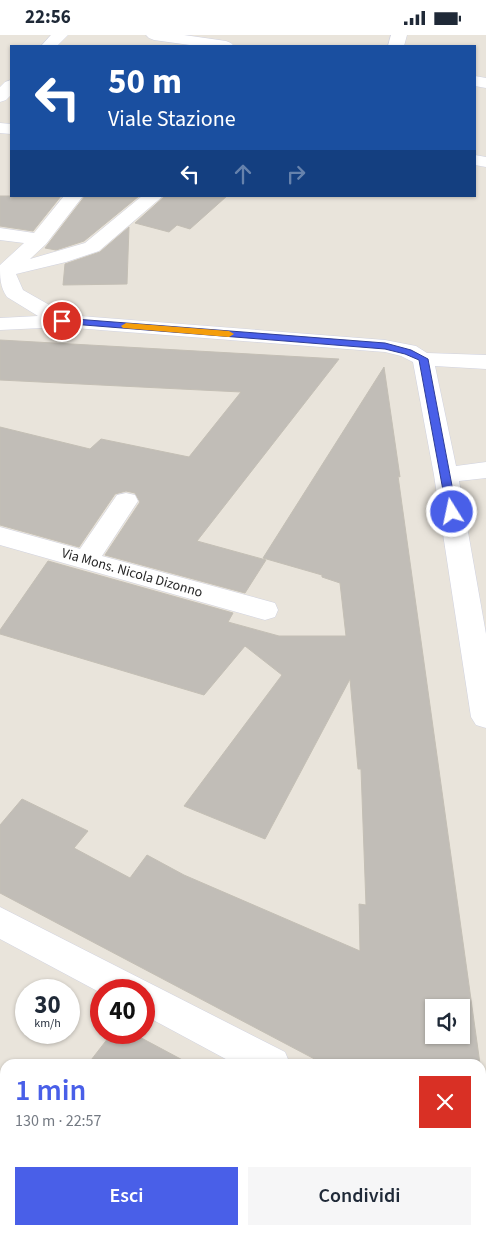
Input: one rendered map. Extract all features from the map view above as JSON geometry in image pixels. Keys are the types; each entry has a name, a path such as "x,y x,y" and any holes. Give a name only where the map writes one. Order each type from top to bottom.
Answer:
{"street":[{"path":"49,45 60,35"},
{"path":"154,35 220,45"},
{"path":"0,97 10,86"},
{"path":"2,273 39,240 73,197"},
{"path":"2,273 92,247 153,197"},
{"path":"0,234 39,240"},
{"path":"2,273 14,293 62,321"},
{"path":"0,324 62,321 385,346 408,351 423,359 486,362"},
{"path":"423,359 483,676 486,717"},
{"path":"446,475 486,470"},
{"path":"86,560 126,501"},
{"name":"Via Mons. Nicola Dizonno","path":"0,536 265,610"},
{"path":"0,922 109,979"},
{"path":"155,1003 262,1059"}],"building":[{"path":"0,196 60,197 33,231 0,226"},
{"path":"84,197 138,197 84,241 56,250 45,248"},
{"path":"164,197 226,197 190,229 177,225 169,232 135,223"},
{"path":"129,227 127,284 63,285 65,264 100,252"},
{"path":"0,340 339,359 197,541 266,560 245,593 105,555 140,502 135,493 126,491 115,494 79,547 0,525 0,427 90,449 101,439 189,457 241,392 0,380"},
{"path":"384,367 479,1059 315,1059 0,893 0,825 22,799 88,831 74,848 130,878 147,855 184,875 360,951 359,904 366,905 361,769 358,769 350,679 265,839 184,806 282,675 245,646 204,695 0,634 0,630 48,561 233,613 228,622 279,636 346,636 340,583 322,577 322,575 263,558"},
{"path":"103,1044 153,1044 181,1059 92,1059"}],"slow traffic":[{"path":"126,326 229,334"}],"route":[{"path":"62,321 385,346 408,351 423,359 452,512"}]}
